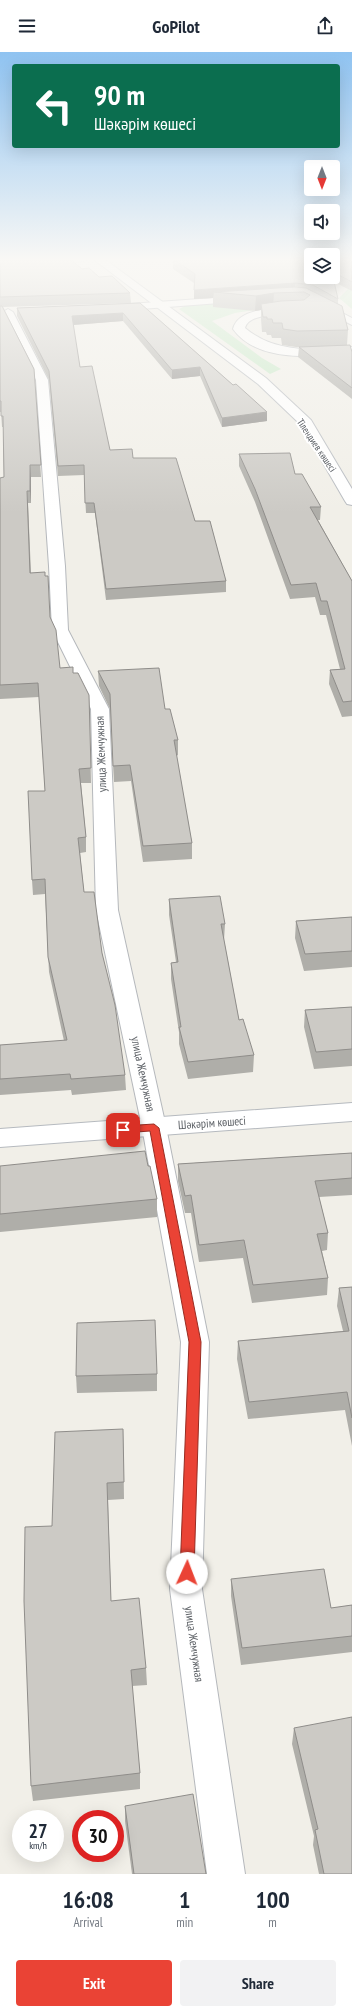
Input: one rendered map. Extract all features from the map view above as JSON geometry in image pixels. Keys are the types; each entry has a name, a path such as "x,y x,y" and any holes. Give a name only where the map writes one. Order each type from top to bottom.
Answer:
{"street":[{"name":"улица Жемчужная","path":"25,343 42,380 57,566 60,630 100,709 107,910 154,1128 195,1342 186,1588 226,1874"},
{"name":"Тілендиев көшесі","path":"211,343 262,381 306,423 352,501"},
{"path":"257,343 264,347 279,351 303,353 352,350"},
{"name":"Шәкәрім көшесі","path":"0,1138 154,1128 352,1112"}],"green space":[{"path":"227,343 242,343 262,358 281,369 270,374"}],"building":[{"path":"0,343 21,343 34,369 41,465 30,465 30,491 27,491 30,573 45,572 45,576 48,576 50,617 56,630 60,668 73,667 73,673 78,673 89,695 91,768 79,769 86,837 78,838 84,892 94,892 102,953 115,1005 125,1075 71,1079 70,1074 0,1079 0,1045 67,1040 48,957 45,879 32,880 28,791 45,791 38,683 0,685 0,478 4,477 3,416 1,416"},
{"path":"35,343 76,343 80,367 92,366 110,450 132,449 133,458 176,458 195,521 210,521 226,581 106,589 94,503 85,503 84,465 58,466 49,371"},
{"path":"149,343 185,343 233,385 236,384 267,412 222,418 200,367 172,370"},
{"path":"350,345 352,352 352,388 299,347"},
{"path":"290,453 295,474 302,474 321,507 310,507 352,581 352,701 343,702 330,670 345,669 327,601 321,601 316,583 291,585 255,489 239,454"},
{"path":"159,668 165,709 170,709 178,740 174,740 192,843 143,846 130,765 113,766 110,694 98,671"},
{"path":"220,896 225,924 221,924 239,1020 243,1019 254,1055 188,1062 179,1027 181,1027 171,963 178,962 169,899"},
{"path":"352,917 352,951 305,954 296,921"},
{"path":"352,1007 352,1049 316,1052 305,1010"},
{"path":"145,1151 148,1166 150,1166 157,1199 0,1214 0,1166"},
{"path":"352,1153 352,1178 315,1181 328,1233 317,1234 328,1278 253,1285 244,1240 199,1245 191,1195 185,1196 178,1164"},
{"path":"352,1287 352,1418 347,1392 249,1402 238,1341 349,1331 339,1288"},
{"path":"155,1320 157,1374 76,1376 77,1323"},
{"path":"123,1429 124,1482 107,1483 111,1601 139,1598 146,1668 131,1670 140,1773 31,1786 24,1601 25,1527 52,1526 55,1432"},
{"path":"324,1569 331,1608 352,1605 352,1636 242,1648 231,1579"},
{"path":"352,1717 352,1874 324,1874 315,1830 318,1829 294,1728"},
{"path":"193,1794 206,1874 134,1874 125,1806"}],"route":[{"path":"123,1130 154,1128 195,1342 187,1573"}]}
